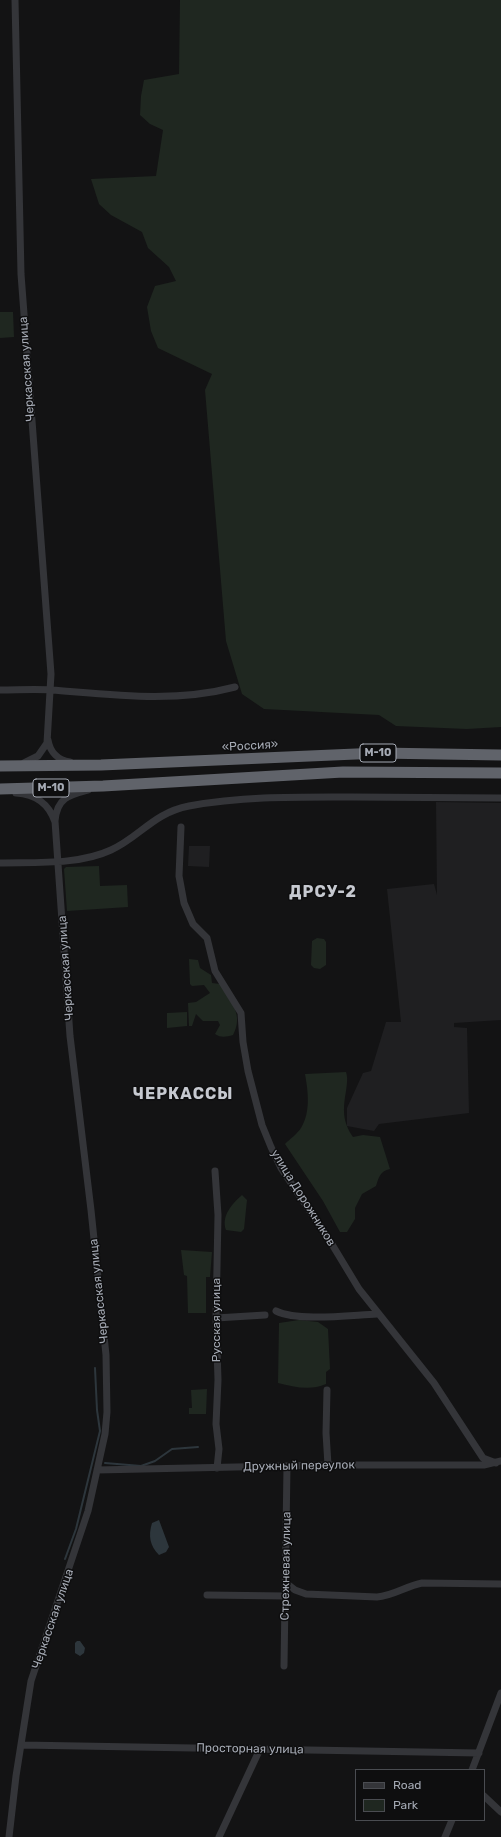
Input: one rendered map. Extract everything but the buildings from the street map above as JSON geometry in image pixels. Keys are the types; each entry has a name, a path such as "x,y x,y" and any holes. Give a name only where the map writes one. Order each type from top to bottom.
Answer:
{"highway":[{"name":"«Россия»","path":"0,765 101,764 379,753 501,755"},
{"name":"М-10","path":"0,790 378,771 499,774"}],"street":[{"name":"Черкасская улица","path":"0,765 24,763 34,759 44,750 48,738 50,690 21,274 15,0"},
{"path":"0,690 50,690 163,697 212,693 235,687"},
{"name":"Черкасская улица","path":"48,738 51,750 60,759 70,762 101,764"},
{"name":"Черкасская улица","path":"9,1837 16,1776 31,1681 88,1511 105,1434 107,1412 106,1355 92,1210 70,1036 56,826 57,810 70,794 103,786"},
{"name":"Черкасская улица","path":"0,790 24,794 38,799 51,812 56,826"},
{"path":"0,863 85,859 105,853 124,843 147,824 166,814 187,806 214,802 276,797 501,798"},
{"name":"улица Дорожников","path":"181,827 179,876 184,903 193,924 207,938 215,971 242,1013 243,1042 248,1071 262,1125 270,1147 281,1168 330,1241 359,1290 434,1383 483,1458 498,1462"},
{"name":"Русская улица","path":"215,1171 218,1215 216,1318 218,1380 216,1424 219,1449 217,1468"},
{"path":"276,1311 284,1315 311,1316 377,1314"},
{"path":"216,1318 266,1314"},
{"path":"327,1390 326,1433 328,1465"},
{"name":"Дружный переулок","path":"97,1470 328,1465 477,1465 498,1462"},
{"name":"Стрежневая улица","path":"284,1666 287,1466"},
{"path":"286,1583 295,1590 306,1594 377,1597 386,1596 411,1585 422,1583 501,1584"},
{"path":"207,1595 286,1596"},
{"path":"472,1769 501,1693"},
{"name":"Просторная улица","path":"22,1745 479,1753"},
{"path":"219,1837 260,1749"},
{"path":"485,1797 501,1812"},
{"path":"445,1837 452,1821"}],"shaded area":[{"path":"436,802 501,803 501,1020 454,1023 454,1027 467,1028 469,1113 379,1124 374,1131 347,1126 347,1108 363,1073 371,1071 386,1022 401,1022 387,889 434,884 437,895"},
{"path":"189,846 210,846 209,867 188,866"},
{"path":"159,1520 169,1547 166,1552 159,1555 152,1544 150,1532 152,1523"},
{"path":"80,1641 85,1648 84,1653 80,1656 75,1653 75,1643"}],"green space":[{"path":"180,0 501,0 501,727 467,729 396,726 379,715 264,709 242,694 226,641 205,390 212,374 158,348 151,331 147,307 155,286 176,281 169,267 148,248 142,232 111,215 99,204 91,179 156,176 163,130 150,124 140,115 141,96 144,80 179,74"},
{"path":"0,312 13,312 14,337 0,338"},
{"path":"99,866 100,886 127,885 128,907 67,911 64,869 66,867"},
{"path":"317,938 324,939 326,942 326,965 320,969 314,968 311,965 312,941"},
{"path":"189,959 198,960 200,968 211,975 212,983 220,984 232,1002 237,1015 236,1028 233,1035 224,1037 215,1034 220,1025 218,1021 203,1021 196,1014 192,1026 189,1026 188,1003 196,1002 210,993 204,985 192,986 190,984"},
{"path":"187,1012 187,1026 167,1028 167,1013"},
{"path":"346,1072 347,1081 344,1115 349,1131 353,1137 363,1135 380,1137 390,1169 382,1173 376,1186 362,1194 355,1208 355,1219 347,1232 340,1232 323,1201 285,1144 301,1128 306,1115 308,1094 305,1074"},
{"path":"242,1195 247,1200 244,1229 241,1232 226,1230 226,1215 231,1206"},
{"path":"181,1250 212,1252 210,1277 206,1277 206,1313 188,1313 187,1276 184,1275"},
{"path":"299,1320 318,1322 328,1329 330,1369 326,1372 326,1384 308,1388 278,1383 279,1323"},
{"path":"207,1389 206,1414 189,1414 189,1408 192,1408 191,1390"}],"waterway":[{"path":"65,1559 76,1529 100,1431 97,1410 95,1368"},
{"path":"105,1463 141,1466 155,1461 172,1449 198,1447"}],"district":[{"name":"ДРСУ-2","path":"323,892"},
{"name":"ЧЕРКАССЫ","path":"183,1094"}]}
